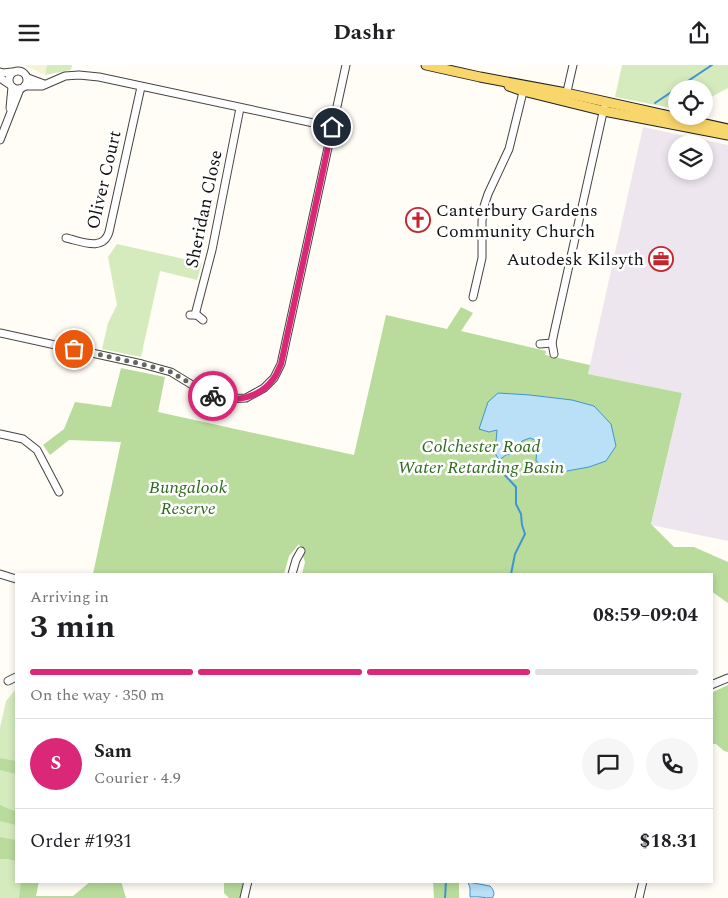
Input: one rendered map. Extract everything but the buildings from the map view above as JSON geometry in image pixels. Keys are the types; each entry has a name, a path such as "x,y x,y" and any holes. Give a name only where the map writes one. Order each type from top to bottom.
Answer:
{"main road":[{"path":"426,65 728,135"},
{"path":"605,107 728,129"}],"street":[{"path":"0,333 171,372 208,394 217,397 227,399 246,398 264,388 274,378 281,364 346,65"},
{"path":"566,97 573,65"},
{"path":"0,72 18,70 26,74 28,78 44,84"},
{"path":"0,140 10,115 16,86 9,77 12,72"},
{"path":"0,78 16,86 36,87 65,77 79,75 99,77 332,127"},
{"path":"16,86 28,81 28,78"},
{"name":"Oliver Court","path":"66,238 96,245 106,239 141,87"},
{"path":"474,297 482,258 484,206 510,149 524,88"},
{"path":"554,354 552,343 605,107"},
{"name":"Sheridan Close","path":"203,320 193,315 212,250 240,108"},
{"path":"540,344 552,343"},
{"path":"0,434 24,439 38,450 59,493"},
{"path":"292,573 300,551"},
{"path":"0,574 15,579"},
{"path":"8,681 15,678"},
{"path":"713,684 728,678"},
{"path":"244,898 248,883"},
{"path":"639,898 643,883"}],"shaded area":[{"path":"24,65 47,65 45,75"},
{"path":"643,127 681,135 668,135 668,180 713,180 713,142 728,145 728,541 651,525 682,393 588,374"}],"green space":[{"path":"47,65 72,65 71,70 45,75"},
{"path":"622,65 728,65 728,88 713,96 713,80 668,80 668,107 615,97"},
{"path":"117,244 202,263 197,280 160,271 141,357 102,349 108,323 117,305 108,257"},
{"name":"Colchester Road Water Retarding Basin","path":"461,307 473,313 461,331 546,351 545,355 590,365 588,374 682,393 651,524 674,547 694,547 728,562 728,603 713,592 713,573 302,573 305,562 299,544 289,556 284,573 93,573 121,442 69,440 50,455 43,445 64,429 75,402 111,407 121,368 165,377 158,412 354,455 386,315 447,329"},
{"path":"728,685 728,752 713,744 713,692"},
{"path":"15,690 15,883 32,883 29,898 0,898 0,728 6,701"},
{"path":"0,758 15,761 15,774 0,770"},
{"path":"0,805 15,811 15,825 0,821"},
{"path":"0,837 15,840 15,861 0,859"},
{"path":"21,883 39,883 36,896 73,896 89,883 122,883 126,898 19,898"},
{"path":"224,883 244,883 240,898 229,898 224,893"},
{"path":"433,883 459,883 459,898 434,898"}],"water":[{"path":"498,393 572,400 594,406 611,424 616,446 606,461 589,467 567,471 546,468 536,461 537,447 535,440 530,438 522,441 518,452 506,455 499,460 495,453 497,430 489,432 479,429 488,402"},
{"path":"468,883 490,886 494,895 492,898 470,897"}],"waterway":[{"path":"655,103 712,65"},
{"path":"499,460 501,471 516,487 516,504 521,514 525,534 515,554 511,573"},
{"path":"445,898 446,883"}],"way so far":[{"path":"74,349 171,372 213,396"}],"place":[{"name":"Canterbury Gardens Community Church","path":"418,220"},
{"name":"Autodesk Kilsyth","path":"661,259"}],"route":[{"path":"213,396 227,399 246,398 264,388 274,378 281,364 332,127"}],"park label":[{"name":"Bungalook Reserve","path":"188,498"}]}
